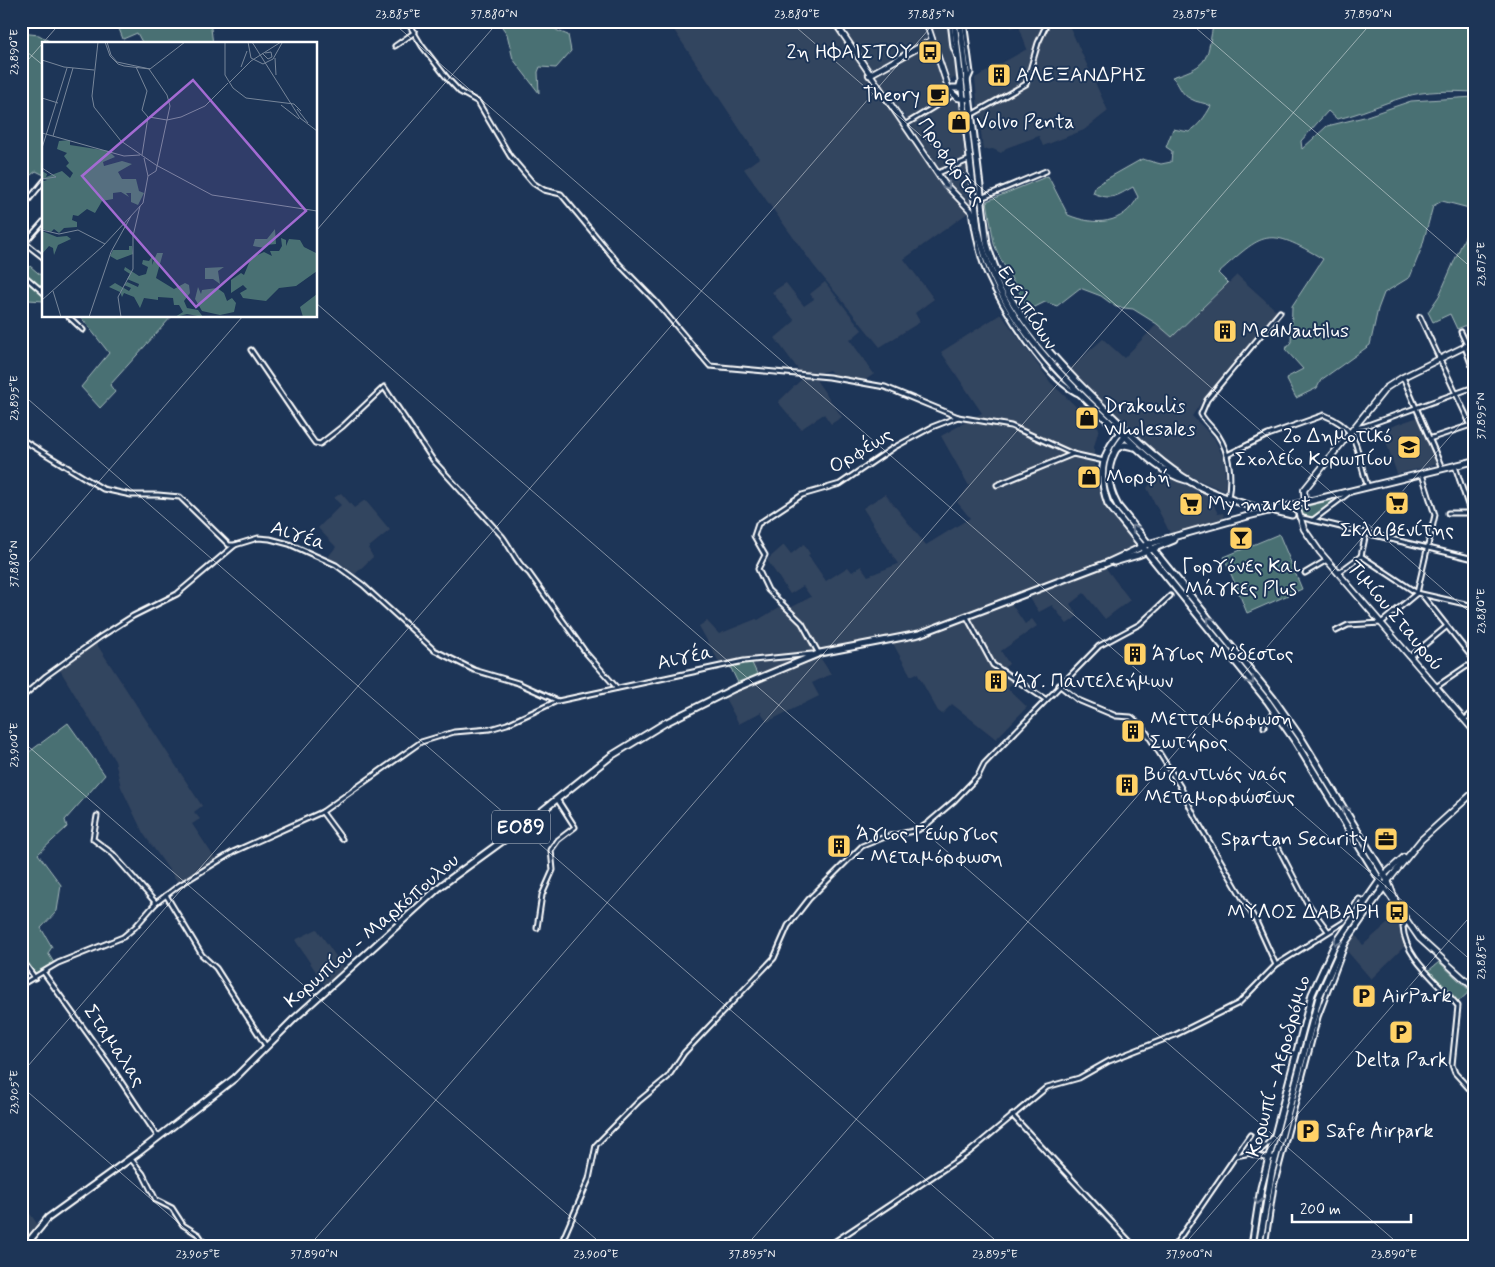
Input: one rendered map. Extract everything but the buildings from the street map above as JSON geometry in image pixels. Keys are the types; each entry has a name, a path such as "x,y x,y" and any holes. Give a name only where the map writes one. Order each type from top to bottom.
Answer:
{"main road":[{"path":"952,21 958,60 964,82"},
{"path":"960,21 975,220 980,246 1011,312 1031,340 1081,395 1112,425 1122,430"},
{"path":"949,87 959,88 964,82"},
{"path":"966,98 972,115 981,198 990,254 1012,301 1036,336 1063,369 1122,430 1163,463 1191,482"},
{"path":"1112,425 1112,441"},
{"path":"1122,430 1112,441 1104,461 1103,483 1108,504 1275,712 1299,747 1384,887"},
{"path":"1127,434 1137,448 1170,473 1227,498 1270,511 1295,516"},
{"path":"1127,434 1114,450 1109,476 1112,494 1118,506 1273,698 1301,738 1388,881"},
{"path":"1114,450 1127,445 1137,448"},
{"name":"ΕΟ89","path":"1270,511 1474,461"},
{"name":"Κορωπίου - Μαρκόπουλου","path":"25,1246 48,1218 131,1159 235,1078 424,900 611,756 666,723 733,689 820,654 902,639 967,617 1107,563 1148,544 1184,536 1270,511"},
{"name":"Κορωπίου - Μαρκόπουλου","path":"1107,563 1152,550 1184,536"},
{"path":"1372,869 1374,887"},
{"name":"Κορωπί - Αεροδρόμιο","path":"1252,1246 1257,1206 1268,1158 1303,1021 1317,981 1337,941 1384,875"},
{"name":"Κορωπί - Αεροδρόμιο","path":"1259,1246 1264,1208 1276,1157 1315,1009 1329,973 1346,940 1388,881"}],"street":[{"path":"407,21 434,63 456,88 478,102 510,156 533,182 544,190 561,194 619,264 656,302 710,366 829,376 885,387 958,417 1011,426 1073,454 1104,461"},
{"name":"Προφαρτας","path":"834,21 869,75 906,124 950,191 972,212 975,220"},
{"path":"926,21 949,87 966,98"},
{"path":"964,21 971,72 964,82"},
{"path":"972,115 1026,84 1038,43 1048,21"},
{"path":"395,46 415,32"},
{"path":"869,75 932,40"},
{"path":"906,124 950,97 947,93 949,87"},
{"path":"938,173 970,159"},
{"path":"981,198 1046,171"},
{"path":"21,209 42,183"},
{"path":"21,247 42,223"},
{"path":"21,240 42,256"},
{"path":"21,273 42,292"},
{"path":"1227,498 1230,477 1227,456 1218,435 1201,414 1202,409 1207,400 1280,312"},
{"path":"1420,317 1474,432"},
{"path":"70,318 83,330"},
{"path":"1461,332 1474,372"},
{"path":"1305,502 1304,490 1386,388 1403,377 1474,342"},
{"path":"251,350 308,432 320,444 343,426 384,387 433,460 502,536 518,564 529,573 586,653 617,688"},
{"path":"1403,377 1442,469"},
{"path":"1227,456 1268,435 1315,416 1324,415 1354,430 1474,387"},
{"name":"Ορφέως","path":"820,654 802,623 768,590 758,569 765,555 754,536 756,526 802,494 840,484 894,448 932,427 958,417"},
{"path":"1429,439 1471,425"},
{"path":"1354,430 1368,487"},
{"path":"21,438 103,489 131,495 158,494 180,497 222,540 235,545 177,594 133,616 100,637 46,676 21,698"},
{"path":"996,484 1073,454"},
{"path":"1455,466 1474,523"},
{"path":"1336,631 1348,625 1381,624 1417,593 1435,515 1422,474"},
{"path":"1312,520 1353,490"},
{"name":"Τιμίου Σταυρού","path":"1293,505 1295,516 1327,560 1474,731"},
{"path":"1448,513 1472,513"},
{"path":"1295,516 1474,559"},
{"path":"1338,572 1361,556 1366,533"},
{"name":"Αιγέα","path":"235,545 258,538 270,539 289,544 336,565 363,584 434,650 474,670 518,683 547,697 558,700"},
{"path":"1361,556 1417,593 1474,606"},
{"path":"1305,573 1327,560"},
{"path":"1422,595 1474,660"},
{"path":"560,1246 590,1179 596,1145 638,1101 668,1077 684,1053 774,958 784,940 788,926 809,899 862,846 885,837 918,830 927,824 954,801 978,776 984,764 1045,699 1099,646 1140,624 1170,596"},
{"path":"967,617 993,664 1045,699"},
{"path":"1410,657 1446,627"},
{"name":"Αιγέα","path":"21,985 58,963 109,944 129,932 166,894 233,852 322,812 415,746 432,737 454,732 499,727 558,700 744,661 820,654"},
{"path":"1436,687 1467,666 1474,667"},
{"path":"1059,685 1078,700 1116,716 1132,717 1143,727 1180,786 1195,817 1256,920 1276,965"},
{"path":"546,705 547,697"},
{"path":"1464,720 1474,711"},
{"path":"1264,727 1265,722 1275,712"},
{"path":"1384,875 1474,792"},
{"path":"537,928 542,895 553,870 550,850 558,840 575,827 556,799"},
{"path":"322,812 342,839"},
{"path":"97,816 93,839 113,854 156,903"},
{"path":"1277,845 1306,901 1328,931"},
{"path":"1396,902 1388,881 1407,855"},
{"path":"1384,887 1419,938 1474,988"},
{"path":"166,894 202,955 216,968 267,1047"},
{"path":"828,1246 968,1153 1047,1087 1079,1078 1109,1061 1175,1035 1230,1009 1258,985 1276,965 1344,922 1359,899 1364,901"},
{"path":"1407,921 1403,927 1407,945 1419,963 1458,1006 1452,1065 1455,1073 1474,1094"},
{"path":"1265,1246 1274,1186 1318,1017 1344,955 1346,940"},
{"path":"21,958 35,978"},
{"name":"Σταμαλας","path":"44,973 108,1062 158,1137"},
{"path":"1012,1115 1134,1246"},
{"path":"1174,1246 1250,1134"},
{"path":"1236,1156 1250,1154 1266,1146 1273,1138"},
{"path":"1250,1154 1268,1158 1276,1157"},
{"path":"131,1159 143,1174 156,1200 172,1208 183,1225 199,1235 206,1246"}],"shaded area":[{"path":"668,21 832,21 851,53 893,108 943,186 969,212 904,259 934,299 915,313 920,322 880,347 814,266 744,169 759,158"},
{"path":"838,21 921,21 927,39 873,68 868,68 863,63"},
{"path":"930,21 947,21 957,78 950,79"},
{"path":"1008,21 1046,21 1025,83 981,110 978,109 975,78 1027,49 1019,26 1011,28"},
{"path":"1051,21 1067,21 1108,111 1084,130 1043,146 1039,136 1006,148 1001,153 993,149 983,150 979,115 1027,84 1041,40"},
{"path":"929,44 945,89 951,97 961,102 971,206 952,189 905,116 874,76"},
{"path":"1237,275 1278,312 1207,394 1192,416 1214,438 1224,459 1226,489 1224,491 1183,473 1160,457 1138,434 1111,411 1070,368 1103,339 1124,358 1157,324 1172,337"},
{"path":"825,282 862,330 850,340 874,374 864,381 834,375 829,370 820,373 800,372 775,338 795,321 772,292 786,283 804,306 814,299 810,294"},
{"path":"1001,314 1051,383 1099,428 1094,447 1094,474 1108,512 1135,543 1132,549 1102,563 1130,600 1105,619 1084,593 1070,604 1078,616 1067,624 1052,605 1039,612 1028,595 1010,602 1025,624 1032,619 1037,626 1001,651 1009,664 1002,669 1018,679 1007,688 1027,707 996,739 952,704 942,714 938,711 917,673 911,676 890,638 821,651 821,659 831,674 812,683 819,696 767,722 761,712 739,724 724,696 759,678 749,658 719,662 699,626 707,621 719,634 756,619 758,620 781,606 792,607 811,597 803,586 790,594 767,560 784,545 791,554 804,544 810,554 808,555 826,581 848,567 852,572 861,566 868,576 898,564 863,508 885,494 926,545 970,518 957,502 969,486 941,436 982,413 941,352"},
{"path":"802,376 814,377 842,417 831,424 824,414 801,429 778,402 803,378"},
{"name":"2ο Δημοτικό Σχολείο Κορωπίου","path":"1418,417 1438,464 1397,474 1382,430"},
{"path":"1161,470 1180,483 1209,495 1218,514 1223,513 1225,519 1171,535 1147,488"},
{"path":"341,493 354,508 365,500 390,530 368,548 373,557 355,574 339,562 327,558 336,547 318,528 341,505 334,498"},
{"path":"96,643 202,806 194,812 200,819 192,824 216,860 179,884 143,833 121,787 115,761 60,670"},
{"path":"1400,916 1405,946 1371,979 1347,951 1355,934 1363,945 1387,924"},
{"path":"317,929 344,968 326,987 295,940"},
{"path":"21,1201 38,1225 21,1246"}],"green space":[{"path":"116,21 210,21 213,42 142,42 137,33 123,39"},
{"path":"498,21 550,21 554,29 568,35 571,51 556,68 540,67 538,72 539,93 513,59 507,34"},
{"path":"1214,21 1474,21 1474,92 1421,93 1337,119 1328,111 1301,141 1302,149 1327,126 1364,117 1411,101 1474,97 1474,104 1470,111 1471,114 1474,114 1474,216 1469,208 1442,201 1433,206 1422,247 1410,277 1384,293 1378,309 1370,345 1321,380 1317,388 1296,398 1286,378 1303,369 1285,349 1291,342 1292,306 1323,259 1304,248 1277,238 1267,238 1246,249 1218,273 1228,283 1172,337 1157,324 1133,309 1116,307 1101,296 1080,288 1057,306 1045,302 1029,310 994,244 987,201 1048,176 1068,215 1078,219 1098,222 1108,221 1125,213 1132,206 1138,197 1133,187 1118,195 1105,197 1093,193 1096,185 1142,159 1161,164 1171,162 1172,151 1166,147 1173,129 1189,132 1204,117 1211,106 1187,97 1172,77 1185,73 1201,64 1208,52"},
{"path":"21,33 39,35 51,42 42,42 42,174 36,171 21,183"},
{"path":"1474,216 1474,322 1457,329 1450,314 1433,322 1428,312 1439,296"},
{"path":"30,266 42,276 42,301 28,300 21,294 21,275"},
{"path":"82,318 170,318 110,385 115,392 100,408 81,387 109,353"},
{"path":"1332,500 1330,506 1313,517 1300,515 1300,508"},
{"path":"1279,534 1302,589 1247,613 1224,557"},
{"path":"751,661 758,676 739,685 729,664"},
{"path":"68,723 105,775 65,820 67,827 38,854 61,885 57,911 41,928 52,947 48,953 54,963 36,975 21,955 21,758"},
{"path":"1439,962 1470,991 1457,1003 1428,971"}],"place":[{"name":"2η ΗΦΑΙΣΤΟΥ","path":"930,52"},
{"name":"ΑΛΕΞΑΝΔΡΗΣ","path":"999,75"},
{"name":"Theory","path":"938,95"},
{"name":"Volvo Penta","path":"959,122"},
{"name":"MedNautilus","path":"1225,331"},
{"name":"Drakoulis Wholesales","path":"1087,418"},
{"name":"2ο Δημοτικό Σχολείο Κορωπίου","path":"1409,447"},
{"name":"Μορφή","path":"1089,477"},
{"name":"Σκλαβενίτης","path":"1397,503"},
{"name":"My market","path":"1191,504"},
{"name":"Γοργόνες Και Μάγκες Plus","path":"1241,538"},
{"name":"Άγιος Μόδεστος","path":"1135,654"},
{"name":"Άγ. Παντελεήμων","path":"996,681"},
{"name":"Μετταμόρφωση Σωτήρος","path":"1133,731"},
{"name":"Βυζαντινός ναός Μεταμορφώσεως","path":"1127,785"},
{"name":"Spartan Security","path":"1386,839"},
{"name":"Άγιος Γεώργιος - Μεταμόρφωση","path":"839,846"},
{"name":"ΜΥΛΟΣ ΔΑΒΑΡΗ","path":"1397,912"},
{"name":"AirPark","path":"1364,996"},
{"name":"Delta Park","path":"1401,1032"},
{"name":"Safe Airpark","path":"1308,1131"}]}
